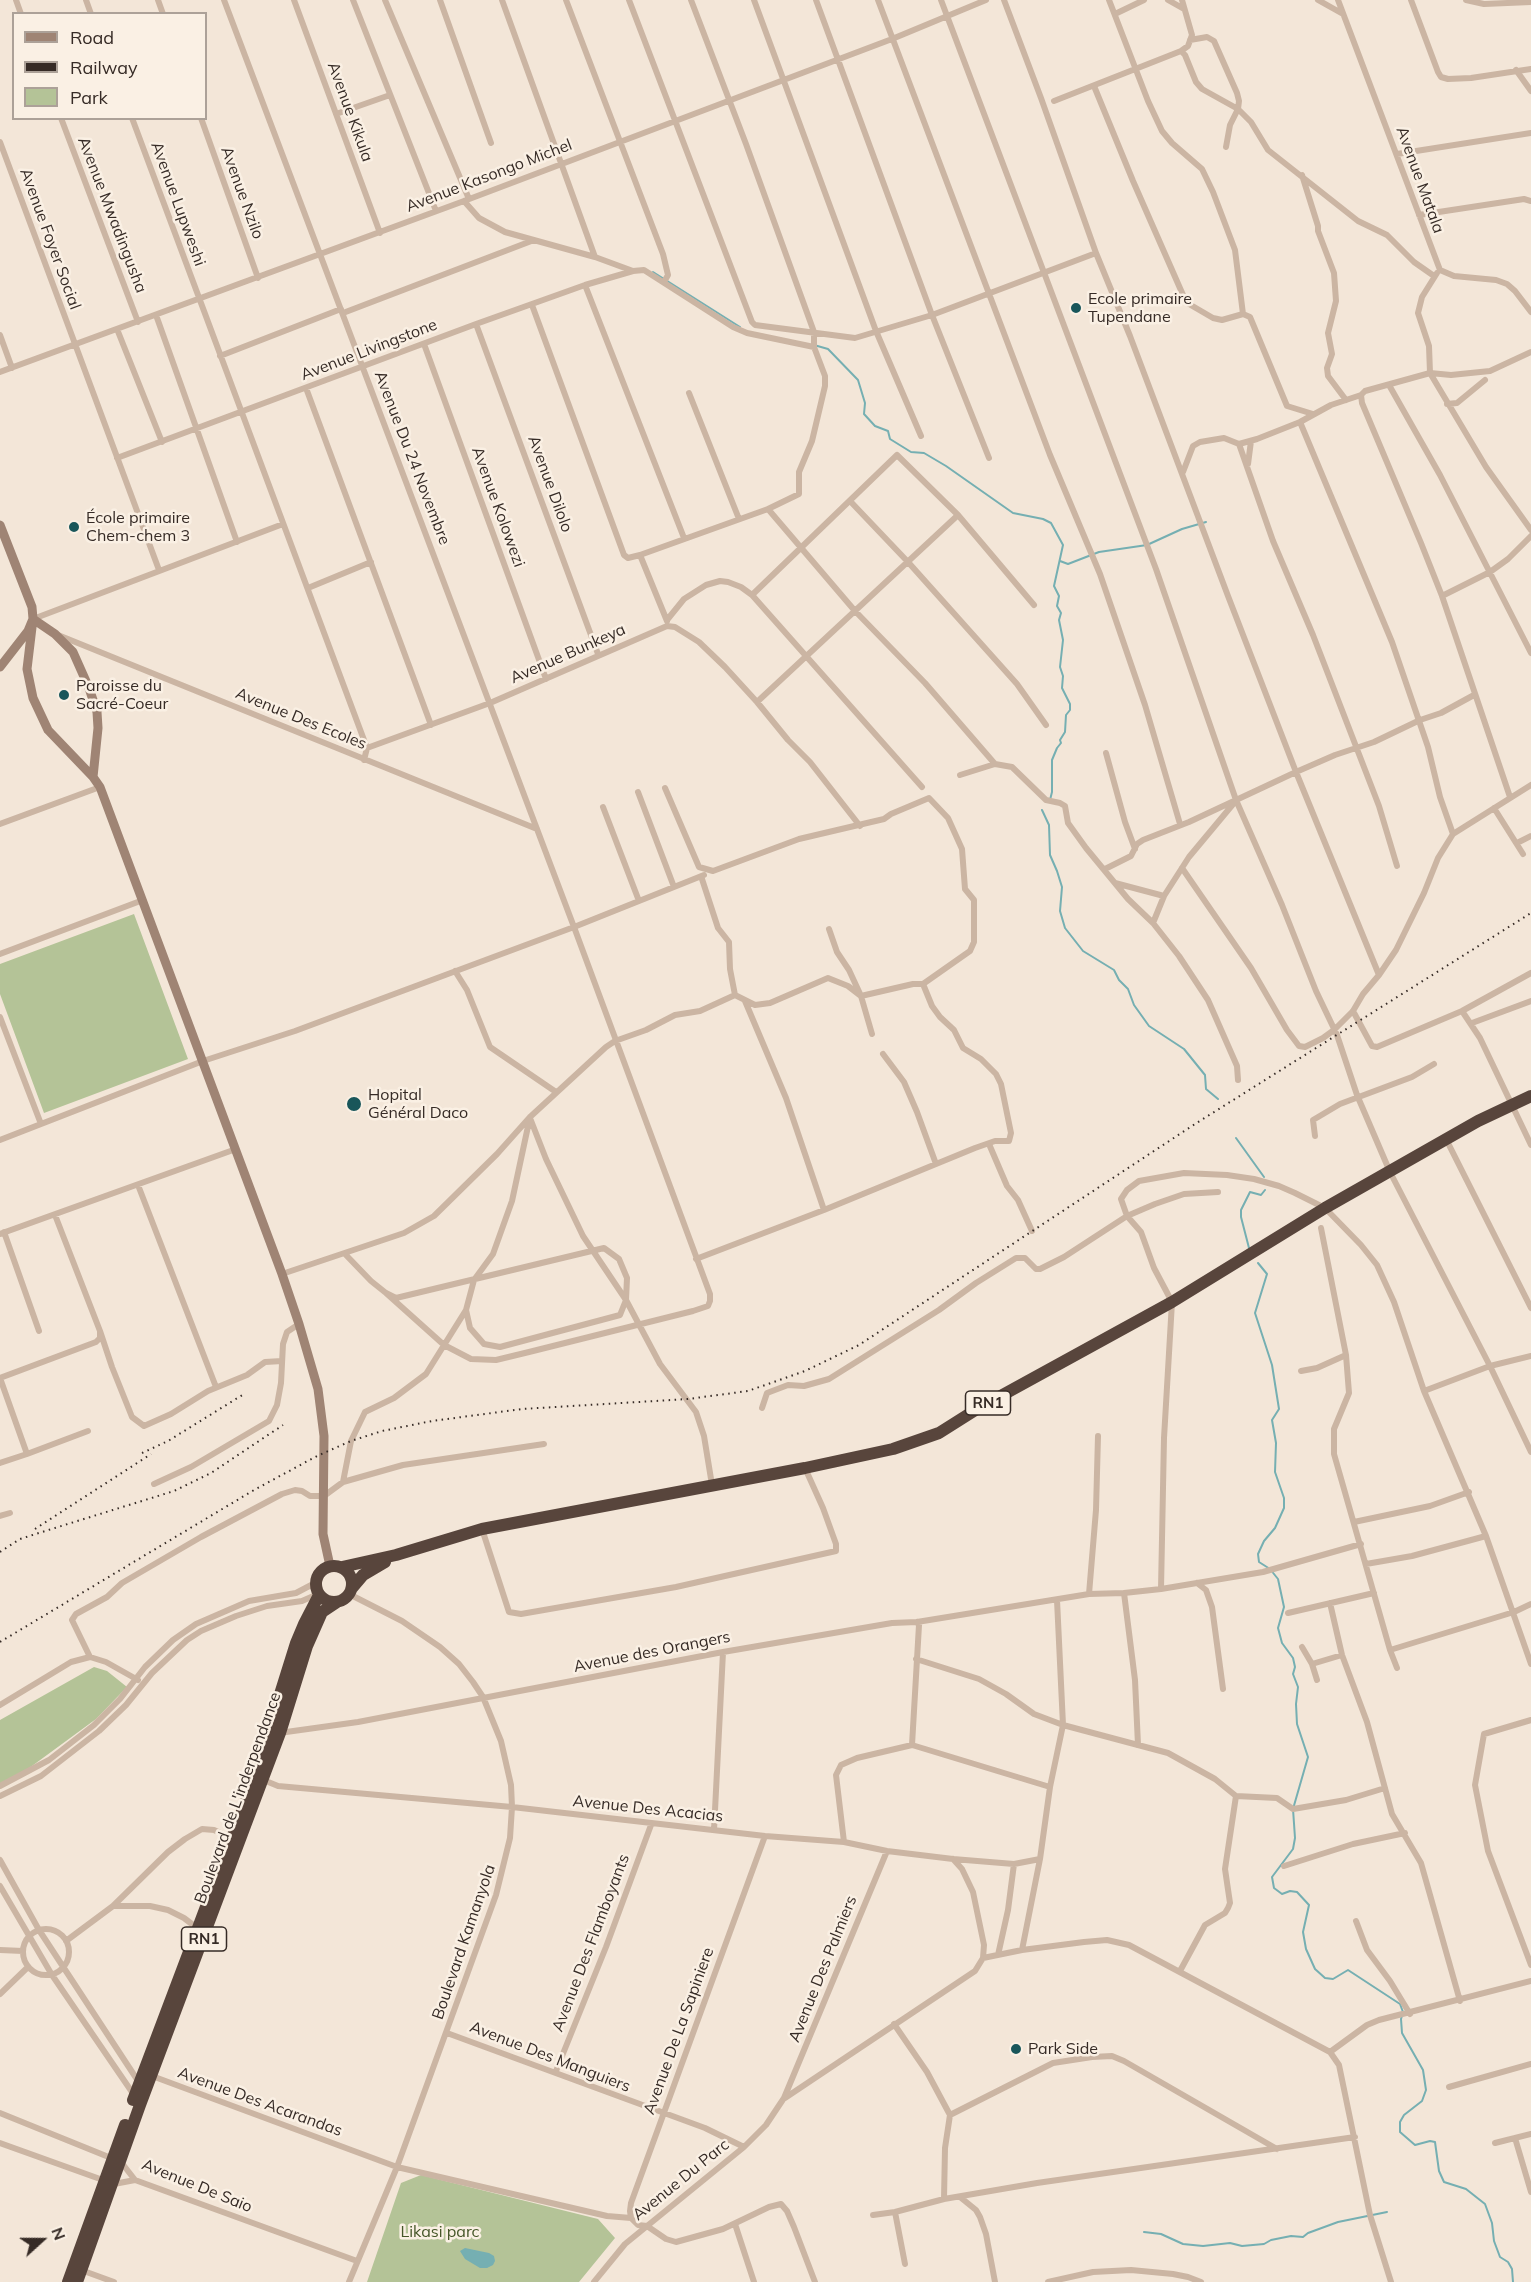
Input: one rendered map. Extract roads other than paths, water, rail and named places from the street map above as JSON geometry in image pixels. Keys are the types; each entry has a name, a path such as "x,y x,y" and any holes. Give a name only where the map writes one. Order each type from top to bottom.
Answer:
{"highway":[{"name":"RN1","path":"336,1566 396,1555 482,1529 805,1468 893,1449 939,1433 977,1409 1172,1302 1324,1208 1446,1139 1511,1104 1531,1096"},
{"name":"RN1","path":"350,1591 363,1575 396,1555"},
{"path":"336,1566 351,1576 350,1591 338,1602 329,1602 318,1591 320,1572 336,1566"},
{"name":"Boulevard de L'inderpendance","path":"275,1733 297,1643 318,1591"},
{"name":"Boulevard de L'inderpendance","path":"140,2094 152,2076 307,1646 319,1618 327,1607 338,1602"},
{"name":"Boulevard de L'inderpendance","path":"68,2282 78,2273 198,1929 236,1840"}],"street":[{"name":"Avenue Du 24 Novembre","path":"224,0 490,703 710,1294 708,1306 638,1325"},
{"name":"Avenue Kikula","path":"294,0 380,233"},
{"path":"353,0 436,211"},
{"path":"385,0 466,200 479,218 505,232 666,278 733,327 747,333 815,344"},
{"path":"440,0 491,143"},
{"path":"502,0 595,257"},
{"path":"566,0 618,142 663,254 666,278"},
{"path":"629,0 752,322 764,328 814,332 847,339 932,315 1095,253"},
{"path":"532,305 624,555 628,558 768,509 800,494 799,472 812,441 825,386 825,376 815,344 814,332 691,0"},
{"path":"754,0 876,331 921,436"},
{"path":"816,0 932,315 989,458"},
{"path":"878,0 1050,455 1100,574 1145,705 1180,824"},
{"path":"941,0 1156,569 1236,800 1334,1030 1390,1172 1490,1366 1531,1452"},
{"name":"Avenue Kasongo Michel","path":"0,372 321,255 730,101 986,0"},
{"path":"1004,0 1095,253 1113,291 1296,772 1379,975"},
{"path":"1109,0 1162,130 1172,143 1202,169 1213,192 1234,250 1244,314"},
{"path":"1115,14 1144,0"},
{"path":"1168,0 1184,9"},
{"path":"1054,101 1181,51 1188,46 1192,28 1182,0"},
{"path":"1318,0 1343,14"},
{"name":"Avenue Matala","path":"1338,0 1440,270"},
{"path":"1411,0 1441,77 1471,78 1531,69"},
{"path":"1466,0 1484,4 1531,2"},
{"path":"1190,40 1207,37 1214,41 1237,93 1238,109 1230,125 1226,147"},
{"path":"1181,51 1185,55 1196,82 1212,95 1238,109 1251,122 1268,150 1358,221 1387,235 1401,251 1434,276"},
{"path":"1516,70 1531,91"},
{"path":"1094,86 1133,181 1190,304 1213,318 1222,320 1244,314 1250,317 1287,406 1313,414"},
{"path":"336,114 390,95"},
{"name":"Avenue Mwadingusha","path":"62,120 138,322"},
{"name":"Avenue Lupweshi","path":"133,120 367,748"},
{"name":"Avenue Nzilo","path":"202,120 258,278"},
{"path":"1396,154 1531,133"},
{"name":"Avenue Foyer Social","path":"0,142 159,570"},
{"path":"1302,175 1318,231 1334,273 1336,301 1329,333 1332,354 1327,368 1328,376 1346,400"},
{"path":"1419,215 1524,199 1531,201"},
{"path":"220,356 535,240"},
{"name":"Avenue Livingstone","path":"117,458 476,324 633,270"},
{"path":"1531,312 1507,284 1496,280 1454,276 1440,270 1422,297 1418,313 1429,346 1430,373 1486,467 1531,530"},
{"path":"585,285 684,538"},
{"path":"156,315 237,542"},
{"name":"Avenue Dilolo","path":"476,324 598,654"},
{"path":"117,329 162,442"},
{"path":"0,335 12,368"},
{"name":"Avenue Kolowezi","path":"424,344 546,679"},
{"path":"1182,473 1193,446 1200,442 1224,438 1239,444 1251,441 1300,422 1313,414 1365,392 1430,373 1450,375 1490,371 1531,352"},
{"path":"1447,404 1457,403 1485,380"},
{"path":"1389,385 1440,475 1531,653"},
{"path":"306,388 431,725"},
{"path":"689,393 739,519"},
{"path":"1361,395 1362,404 1442,596 1510,797"},
{"path":"1300,422 1382,614 1420,720 1440,797 1453,834"},
{"path":"1248,472 1251,441"},
{"path":"1239,444 1273,541 1313,635 1379,806 1397,866"},
{"path":"752,595 897,455 958,515 1034,605"},
{"path":"850,501 1017,684 1046,725"},
{"path":"768,509 855,611 925,683 995,764"},
{"path":"757,702 958,515"},
{"path":"0,667 28,631 33,619 283,524"},
{"path":"0,525 33,607 27,669 33,698 48,730 100,787 299,1324 318,1389 324,1436 323,1534 336,1566"},
{"path":"1442,596 1490,572 1508,559 1531,536"},
{"path":"640,555 667,623 681,629 699,642 757,702 842,800 860,826"},
{"path":"308,588 370,562"},
{"path":"667,623 684,599 706,585 720,581 741,587 752,595 922,787"},
{"path":"33,619 55,634 73,652 97,712 93,777"},
{"name":"Avenue Bunkeya","path":"367,748 490,703 667,623"},
{"name":"Avenue Des Ecoles","path":"55,634 537,829"},
{"path":"1105,870 1131,856 1137,844 1143,840 1190,822 1296,772 1441,713 1474,695"},
{"path":"364,760 367,748"},
{"path":"1106,753 1135,850"},
{"path":"960,775 995,764 1012,767 1046,800 1065,806 1068,823 1128,899 1153,923 1179,956 1208,1000 1237,1066 1238,1080"},
{"path":"1182,868 1262,984 1287,1030 1299,1046 1305,1047 1334,1030 1353,1011 1363,994 1379,975 1396,950 1438,858 1453,834 1531,785"},
{"path":"0,824 100,787"},
{"path":"665,788 699,867 713,871"},
{"path":"638,792 674,887"},
{"path":"0,1140 202,1061 295,1031 574,927 713,871 800,839 884,819 929,798 948,818 959,840 964,859 965,889 974,900 974,942 970,951 923,984 913,984 861,996"},
{"path":"1153,923 1164,896 1189,857 1236,800"},
{"path":"603,807 639,901"},
{"path":"1494,808 1523,854"},
{"path":"1517,843 1531,836"},
{"path":"701,876 718,928 729,942 730,969 735,995 755,1005 770,1003 828,978 848,986 861,996"},
{"path":"1115,883 1164,896"},
{"path":"0,954 143,900"},
{"path":"829,929 837,952 849,970 861,996 872,1034"},
{"path":"455,971 467,990 490,1047 556,1092"},
{"path":"1353,1011 1374,1047 1461,1011 1531,973"},
{"path":"696,1259 989,1144 1009,1141 1011,1133 1001,1084 996,1074 981,1059 963,1048 954,1030 932,1006 923,984"},
{"path":"282,1274 404,1233 434,1216 497,1154 530,1117 615,1041 646,1030 675,1015 700,1011 735,995"},
{"path":"745,1001 786,1098 824,1210"},
{"path":"1472,1023 1531,1001"},
{"path":"1461,1011 1472,1023 1531,1145"},
{"path":"0,1017 41,1124"},
{"path":"883,1054 904,1082 936,1164"},
{"path":"1316,1136 1313,1120 1358,1095 1412,1077 1434,1064"},
{"path":"530,1117 550,1169 582,1236 626,1300 660,1364 696,1412 704,1436 712,1485"},
{"path":"343,1482 351,1441 365,1412 394,1398 426,1374 466,1310 474,1280 493,1254 512,1201 530,1117"},
{"path":"1446,1139 1531,1308"},
{"path":"989,1144 1007,1186 1018,1200 1032,1231"},
{"path":"39,1331 2,1233 236,1149"},
{"path":"1161,1589 1164,1438 1172,1302 1154,1268 1141,1232 1127,1216 1121,1200 1133,1185 1148,1178 1184,1173 1227,1174 1254,1179 1279,1186 1324,1208 1361,1245 1384,1277 1424,1391 1486,1536 1531,1664"},
{"path":"138,1185 216,1387"},
{"path":"762,1408 767,1394 788,1385 804,1386 829,1379 939,1310 1016,1258 1025,1258 1036,1269 1040,1269 1064,1257 1127,1216 1184,1194 1218,1192"},
{"path":"55,1215 132,1417 144,1426 171,1414 216,1387 247,1376 265,1362 282,1361"},
{"path":"1320,1228 1346,1355 1348,1393 1334,1429 1334,1454 1397,1668"},
{"path":"386,1293 396,1298 407,1297 604,1248 619,1259 627,1278 626,1300 620,1315 500,1347 484,1344 470,1328 466,1310"},
{"path":"345,1254 444,1345 471,1359 496,1360 638,1325"},
{"path":"154,1484 191,1467 269,1421 277,1405 281,1383 283,1344 287,1332 299,1324"},
{"path":"27,1454 0,1378 96,1342 100,1338 100,1331"},
{"path":"1301,1371 1317,1368 1346,1355"},
{"path":"1424,1391 1490,1366 1531,1356"},
{"path":"0,1463 88,1431"},
{"path":"1089,1594 1096,1510 1098,1436"},
{"path":"90,1657 72,1620 76,1614 107,1597 122,1583 282,1494 295,1490 310,1496 324,1496 343,1482 403,1465 544,1444"},
{"path":"482,1529 509,1612 520,1614 676,1587 836,1551 836,1544 823,1508 805,1468"},
{"path":"1354,1522 1430,1506 1469,1492"},
{"path":"0,1516 10,1513"},
{"path":"1366,1564 1412,1556 1486,1536"},
{"name":"Avenue des Orangers","path":"275,1733 358,1722 723,1652 892,1623 917,1622 1089,1594 1161,1589 1263,1572 1360,1544"},
{"path":"1197,1583 1206,1590 1212,1607 1223,1689"},
{"path":"0,1786 49,1760 75,1740 120,1699 173,1640 196,1623 249,1601 318,1591"},
{"path":"0,1796 41,1776 80,1747 126,1705 178,1646 187,1640 216,1624 267,1606 302,1600 318,1591"},
{"name":"Boulevard Kamanyola","path":"349,2282 397,2167 496,1895 506,1861 512,1807 511,1785 505,1757 483,1697 459,1664 440,1647 350,1591"},
{"path":"1124,1593 1135,1680 1138,1745"},
{"path":"1288,1613 1374,1593"},
{"path":"266,1597 267,1606"},
{"path":"1022,1950 1063,1725 1057,1600"},
{"path":"1330,1604 1342,1655 1367,1722 1392,1814 1421,1863 1460,2001"},
{"path":"1390,1650 1531,1605"},
{"path":"912,1744 919,1625 917,1622"},
{"path":"1302,1647 1312,1664 1317,1680"},
{"path":"714,1830 723,1652"},
{"path":"1312,1664 1342,1655"},
{"path":"0,1705 71,1662 90,1657 106,1662 144,1684"},
{"path":"916,1659 979,1679 1006,1694 1034,1714 1063,1725 1168,1753 1191,1765 1236,1796 1277,1798 1293,1809 1346,1800 1385,1788"},
{"path":"1531,1720 1484,1734 1475,1785 1488,1851 1531,1965"},
{"path":"75,1740 80,1747"},
{"path":"844,1842 836,1775 841,1765 857,1758 912,1744 1050,1787"},
{"name":"Avenue Des Acacias","path":"258,1778 278,1786 512,1807 651,1825 844,1842 886,1851 953,1859 1014,1864 1040,1859"},
{"path":"1180,1971 1205,1925 1225,1913 1230,1903 1225,1869 1236,1796"},
{"name":"Avenue Des Flamboyants","path":"556,2071 606,1947 651,1825"},
{"path":"66,1941 113,1906 168,1852 202,1829 214,1830 236,1840"},
{"path":"1284,1866 1353,1844 1405,1833"},
{"name":"Avenue De La Sapiniere","path":"631,2218 631,2203 765,1836"},
{"name":"Avenue Des Palmiers","path":"784,2098 886,1851"},
{"path":"784,2098 975,1971 983,1958 984,1945 973,1892 962,1869 953,1859"},
{"path":"0,1860 39,1930 140,2094"},
{"path":"998,1955 1008,1910 1014,1864"},
{"path":"0,1886 52,1975 140,2094"},
{"path":"113,1906 150,1906 168,1910 184,1918 198,1929"},
{"path":"1356,1921 1366,1950 1408,2014"},
{"path":"48,1929 57,1932 66,1941 69,1955 63,1968 52,1975 39,1975 28,1967 23,1951 28,1937 39,1930 48,1929"},
{"path":"983,1958 1022,1950 1107,1940 1129,1945 1330,2052 1340,2065 1370,2215 1391,2282"},
{"path":"0,1950 23,1951"},
{"path":"0,1994 28,1967"},
{"path":"1330,2052 1367,2025 1531,1981"},
{"path":"894,2024 927,2072 950,2115 945,2148 944,2199"},
{"name":"Avenue Des Manguiers","path":"447,2032 705,2128 744,2147"},
{"path":"950,2115 1053,2063 1092,2056 1112,2056 1277,2149"},
{"path":"1449,2088 1531,2064"},
{"name":"Avenue Des Acarandas","path":"152,2076 397,2167 607,2216 631,2218"},
{"name":"Avenue Du Parc","path":"594,2282 626,2244 744,2147 766,2125 784,2098"},
{"name":"Avenue De Saio","path":"0,2113 117,2161 135,2180 357,2261"},
{"path":"1495,2143 1531,2134"},
{"path":"873,2215 895,2212 944,2199 1037,2183 1355,2137"},
{"path":"1515,2138 1531,2192"},
{"path":"0,2143 109,2182 135,2180"},
{"path":"960,2197 981,2217 995,2282"},
{"path":"631,2218 638,2225 647,2226 666,2239 676,2242 703,2236 735,2224 776,2204 784,2206 815,2282"},
{"path":"895,2212 905,2264"},
{"path":"735,2224 754,2282"},
{"path":"1048,2282 1093,2272 1131,2270 1173,2274 1197,2281"},
{"path":"78,2273 114,2282"}],"water":[{"path":"465,2248 494,2256 493,2265 480,2268 465,2259 460,2251"}],"waterway":[{"path":"653,272 740,327"},
{"path":"814,345 828,349 858,380 865,403 864,414 875,426 888,431 890,439 911,452 924,453 946,466 1013,513 1043,519 1051,523 1063,545 1054,586 1059,596 1057,606 1061,613 1059,620 1063,640 1060,667 1063,676 1062,688 1070,704 1070,710 1066,715 1065,732 1052,760 1050,800"},
{"path":"1060,561 1068,564 1099,552 1147,545 1182,529 1206,522"},
{"path":"1042,810 1049,825 1050,855 1062,887 1060,911 1065,928 1083,951 1114,970 1119,980 1128,989 1134,1005 1149,1026 1184,1049 1205,1075 1206,1089 1218,1099"},
{"path":"1236,1138 1264,1177"},
{"path":"1249,1248 1241,1210 1250,1192 1261,1195 1265,1190"},
{"path":"1258,1263 1267,1274 1255,1313 1272,1365 1279,1409 1272,1420 1276,1443 1275,1472 1284,1498 1284,1508 1275,1528 1264,1541 1258,1554 1259,1562 1270,1569 1278,1579 1284,1607 1278,1628 1282,1643 1293,1658 1295,1667 1293,1674 1298,1687 1297,1724 1308,1757 1293,1809 1295,1838 1293,1849 1272,1877 1274,1888 1282,1894 1290,1891 1297,1892 1309,1905 1303,1932 1306,1949 1315,1969 1325,1978 1333,1979 1348,1970 1400,2004 1403,2012 1402,2033 1423,2070 1426,2090 1422,2101 1404,2115 1400,2122 1400,2132 1415,2145 1435,2142 1439,2171 1444,2182 1466,2189 1485,2204 1492,2223 1494,2241 1500,2257 1508,2262 1512,2269 1513,2282"},
{"path":"1144,2232 1161,2234 1183,2244 1203,2246 1230,2243 1242,2246 1264,2244 1271,2240 1291,2236 1303,2237 1338,2222 1387,2212"}],"railway":[{"path":"0,1642 254,1490 317,1456 351,1441 382,1431 432,1421 522,1409 688,1399 748,1391 805,1371 859,1345 1195,1124 1531,913"},
{"path":"142,1453 168,1441 244,1394"},
{"path":"0,1552 20,1539 174,1491 211,1473 283,1425"},
{"path":"35,1529 151,1454"}],"place":[{"name":"Ecole primaire Tupendane","path":"1076,308"},
{"name":"École primaire Chem-chem 3","path":"74,527"},
{"name":"Paroisse du Sacré-Coeur","path":"64,695"},
{"name":"Hopital Général Daco","path":"354,1104"},
{"name":"Park Side","path":"1016,2049"}],"park label":[{"name":"Likasi parc","path":"440,2232"}]}
